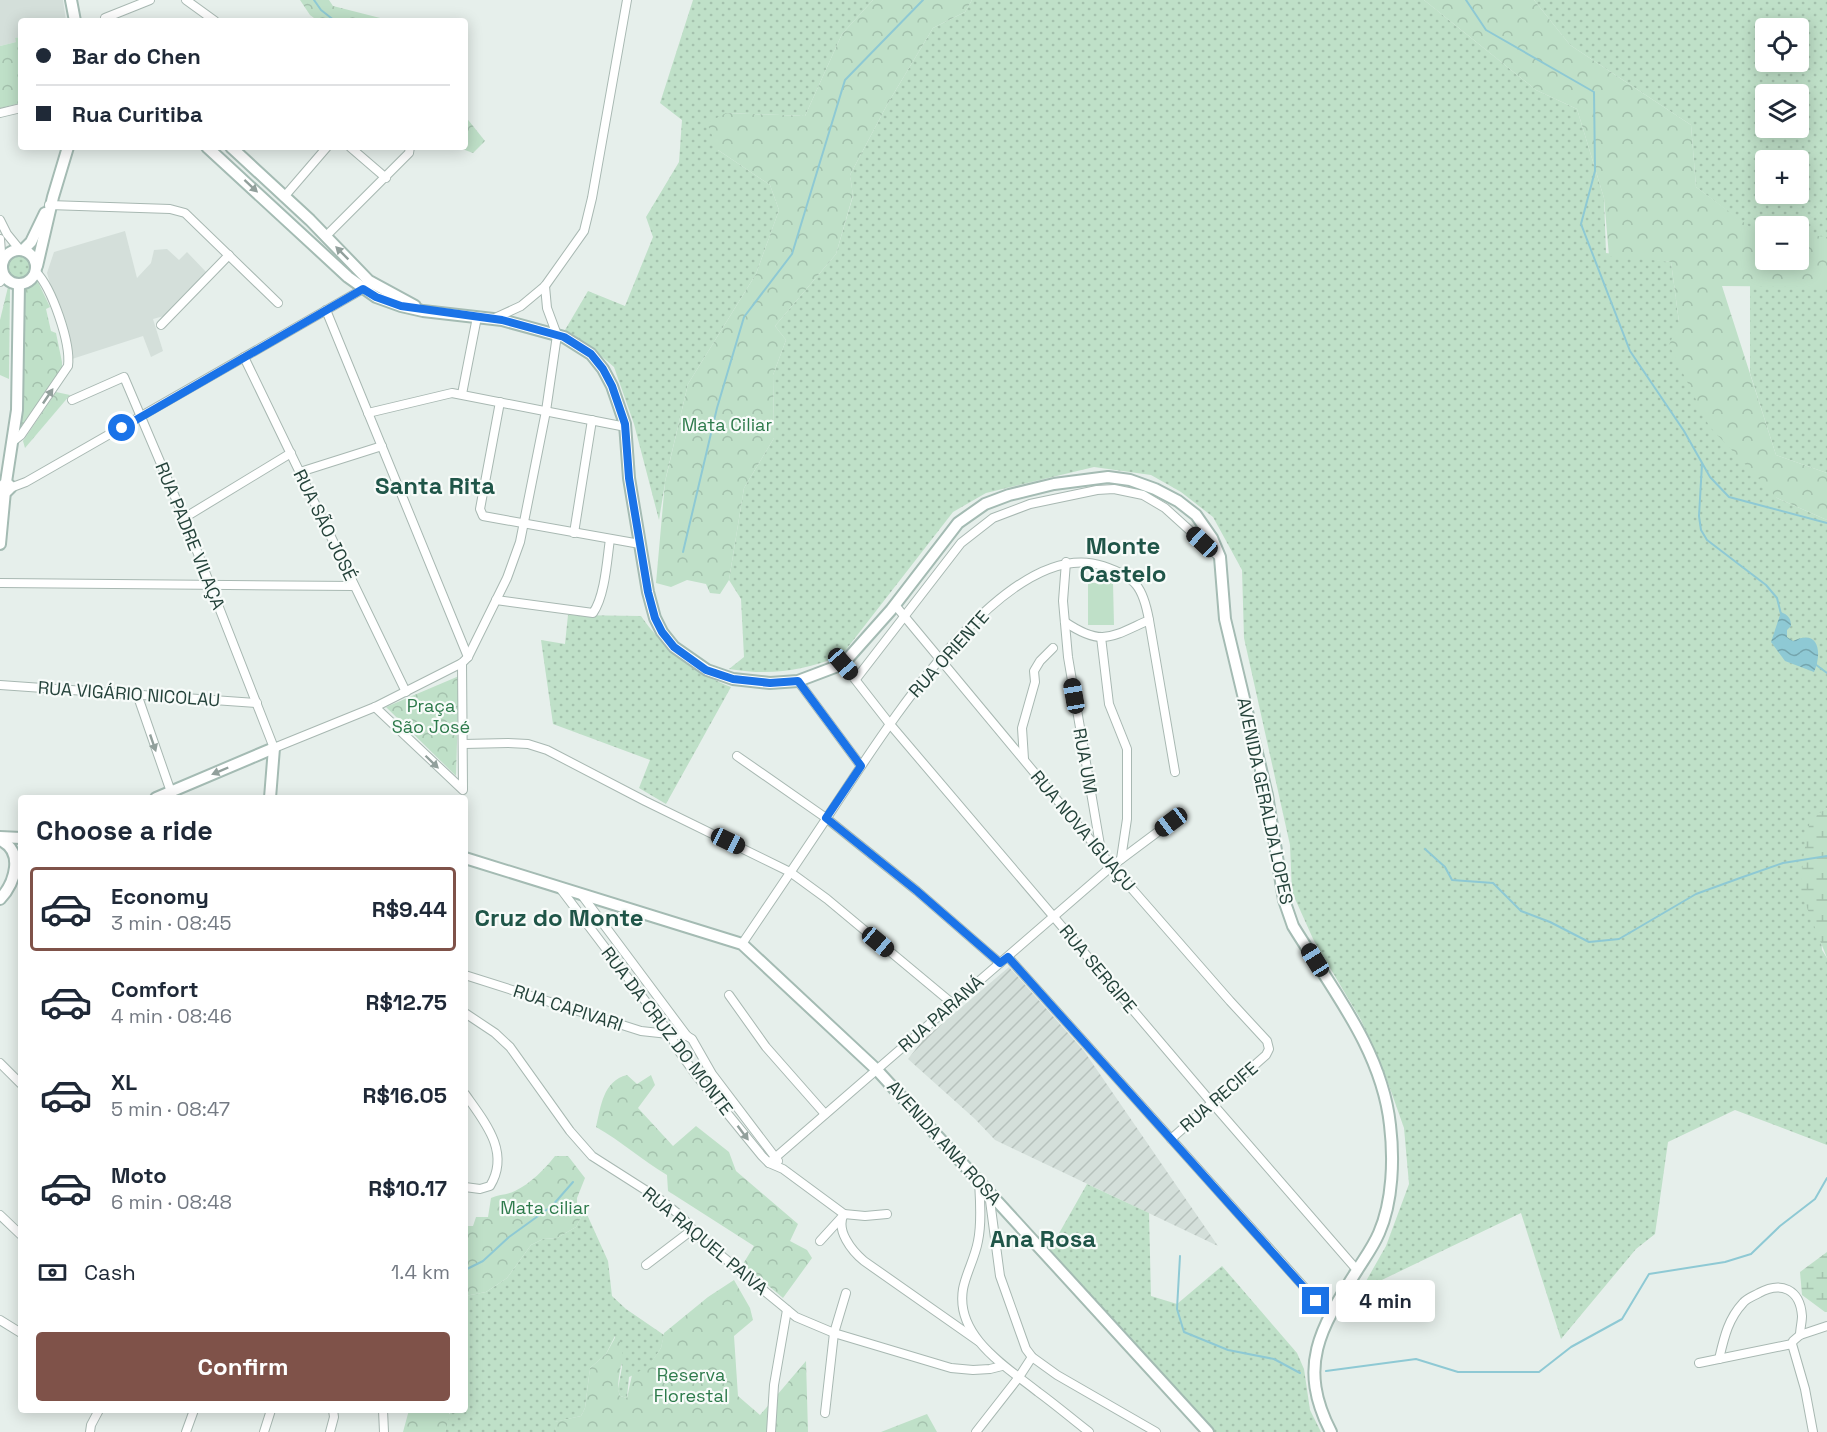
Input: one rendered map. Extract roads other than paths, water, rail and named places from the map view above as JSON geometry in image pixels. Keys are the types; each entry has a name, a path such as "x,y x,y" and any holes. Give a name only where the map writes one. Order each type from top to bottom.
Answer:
{"main road":[{"path":"70,0 74,18"},
{"path":"52,203 34,236 22,250 7,255 2,274 13,283 30,281 36,269 67,150"},
{"path":"210,150 366,285"},
{"path":"234,150 326,236 366,285"},
{"path":"22,250 33,256 36,269"},
{"path":"0,544 16,410 19,284"},
{"name":"AVENIDA GERALDA LOPES","path":"366,285 376,297 401,306 493,319 546,332 564,337 591,354 603,369 621,408 626,427 629,478 655,618 662,632 674,647 706,670 733,679 770,683 798,681 843,664 895,604 958,523 985,504 1009,495 1086,478 1108,477 1130,480 1155,489 1178,501 1196,515 1212,538 1220,557 1225,619 1267,795 1284,900 1293,926 1367,1045 1387,1106 1390,1126 1392,1156 1388,1200 1380,1230 1329,1316 1320,1337 1315,1358 1313,1375 1317,1398 1331,1432"},
{"path":"163,795 274,748"},
{"path":"270,795 274,748"},
{"path":"257,756 272,761"},
{"path":"0,838 18,838"},
{"path":"0,838 12,849 16,858 15,869 2,896"},
{"path":"468,859 742,944"},
{"path":"2,896 18,880"},
{"name":"AVENIDA ANA ROSA","path":"742,944 877,1070 1208,1432"}],"street":[{"path":"105,18 150,0"},
{"path":"186,0 211,18"},
{"path":"493,319 521,306 545,286 579,238 587,221 627,0"},
{"path":"0,113 18,109"},
{"path":"284,197 324,150"},
{"path":"353,150 386,178"},
{"path":"326,236 386,178 409,150"},
{"path":"52,203 178,210 185,213 278,303"},
{"path":"0,220 8,234 22,250"},
{"path":"0,239 2,274"},
{"path":"160,326 229,255"},
{"path":"12,442 21,435 68,366 68,352 54,302 36,269"},
{"path":"7,487 18,487 366,285"},
{"path":"274,748 375,707 465,660 514,562 523,525 546,411 557,335 547,308 545,286"},
{"path":"326,310 382,446 465,660 463,794"},
{"path":"462,394 477,318"},
{"name":"RUA SÃO JOSÉ","path":"244,357 406,692"},
{"name":"RUA PADRE VILAÇA","path":"72,400 124,377 184,518 274,748"},
{"path":"368,413 452,393 626,427"},
{"path":"500,402 480,509 483,516 523,525 640,544"},
{"path":"574,533 592,420"},
{"path":"300,472 382,446"},
{"path":"184,518 291,453"},
{"path":"856,679 961,543 993,518 1030,504 1075,493 1114,489 1143,495 1165,508 1220,557"},
{"path":"496,600 593,613 597,607 604,578 610,539"},
{"name":"RUA ORIENTE","path":"742,944 889,723 939,659 1000,599 1040,572 1066,562 1095,563 1130,579 1141,589 1149,620 1175,772"},
{"name":"RUA UM","path":"1066,562 1062,591 1072,682 1101,852"},
{"path":"0,583 354,585"},
{"name":"RUA NOVA IGUAÇU","path":"895,604 1112,866 1230,1001 1264,1036 1269,1045 1266,1055"},
{"path":"1065,622 1092,637 1101,638 1122,633 1149,620"},
{"path":"1101,638 1109,704 1127,749 1127,819 1121,859"},
{"path":"1024,760 1022,728 1035,681 1034,671 1053,648"},
{"name":"RUA SERGIPE","path":"843,664 889,723 1357,1270"},
{"path":"798,681 861,766"},
{"name":"RUA VIGÁRIO NICOLAU","path":"0,685 257,703"},
{"path":"137,694 171,792"},
{"path":"375,707 463,794"},
{"path":"464,744 528,744 547,750 790,872 827,899 953,1004"},
{"path":"737,756 826,818 917,891 1000,963"},
{"name":"RUA PARANÁ","path":"769,1163 1112,866 1171,822"},
{"name":"RUA DA CRUZ DO MONTE","path":"556,885 671,1035 676,1047 696,1075 753,1147 769,1163 783,1169 842,1216"},
{"name":"RUA DA CRUZ DO MONTE","path":"580,893 687,1036 692,1039 712,1074 776,1156 783,1169"},
{"path":"1008,957 1329,1316"},
{"name":"RUA CAPIVARI","path":"468,976 641,1031 687,1036"},
{"path":"729,995 766,1047 825,1114"},
{"name":"RUA RAQUEL PAIVA","path":"468,1015 495,1033 510,1047 570,1131 592,1156 661,1200 682,1217 692,1230 787,1310 806,1322 834,1333 951,1368 973,1370 1002,1366"},
{"name":"RUA RECIFE","path":"1171,1139 1266,1055"},
{"path":"0,1063 18,1081"},
{"path":"468,1098 490,1131 498,1154 490,1186 480,1189 468,1187"},
{"path":"978,1341 965,1316 962,1298 967,1274 979,1240 979,1181"},
{"path":"988,1192 997,1241 1000,1276 1022,1339 1032,1357 1057,1376 1156,1432"},
{"path":"820,1241 842,1216 887,1214"},
{"path":"0,1215 18,1232"},
{"path":"842,1216 845,1237 854,1252 978,1341 1002,1366 1089,1432"},
{"path":"646,1265 692,1230"},
{"path":"1719,1359 1727,1325 1744,1301 1766,1289 1781,1286 1798,1300 1802,1316 1800,1335"},
{"path":"825,1413 834,1333 846,1293"},
{"path":"771,1432 774,1385 787,1310"},
{"path":"0,1320 18,1330"},
{"path":"1699,1363 1792,1344 1800,1335 1827,1326"},
{"path":"1792,1344 1805,1389 1813,1432"},
{"path":"976,1432 1032,1357"},
{"path":"90,1432 97,1413"},
{"path":"186,1432 193,1413"},
{"path":"264,1432 271,1413"},
{"path":"330,1432 333,1413"},
{"path":"383,1413 384,1432"}],"water":[{"path":"1781,612 1790,621 1791,626 1787,630 1787,637 1793,641 1809,638 1817,645 1818,658 1814,672 1785,661 1771,642"}],"waterway":[{"path":"314,0 321,10 331,18"},
{"path":"683,552 717,408 744,317 792,254 845,80 923,0"},
{"path":"1466,0 1486,30 1594,92 1595,171 1581,224 1630,351 1684,431 1710,477 1729,497 1827,523"},
{"path":"1702,464 1699,516 1701,530 1707,540 1766,585 1777,598 1781,614"},
{"path":"1815,664 1827,673"},
{"path":"1425,849 1445,867 1452,880 1493,883 1521,911 1550,922 1589,942 1619,939 1696,894 1740,878 1783,863 1827,856"},
{"path":"1326,1371 1416,1359 1458,1372 1539,1372 1571,1347 1622,1319 1649,1274 1725,1262 1751,1254 1780,1226 1815,1199 1827,1178"},
{"path":"468,1268 483,1261 509,1237 552,1206 573,1182"},
{"path":"1180,1256 1177,1309 1184,1332 1228,1350 1274,1359 1300,1373"}],"district":[{"name":"Santa Rita","path":"435,486"},
{"name":"Monte Castelo","path":"1123,560"},
{"name":"Cruz do Monte","path":"559,918"},
{"name":"Ana Rosa","path":"1043,1239"}],"park label":[{"name":"Mata Ciliar","path":"727,425"},
{"name":"Praça São José","path":"431,716"},
{"name":"Mata ciliar","path":"545,1208"},
{"name":"Reserva Florestal","path":"691,1385"}]}
